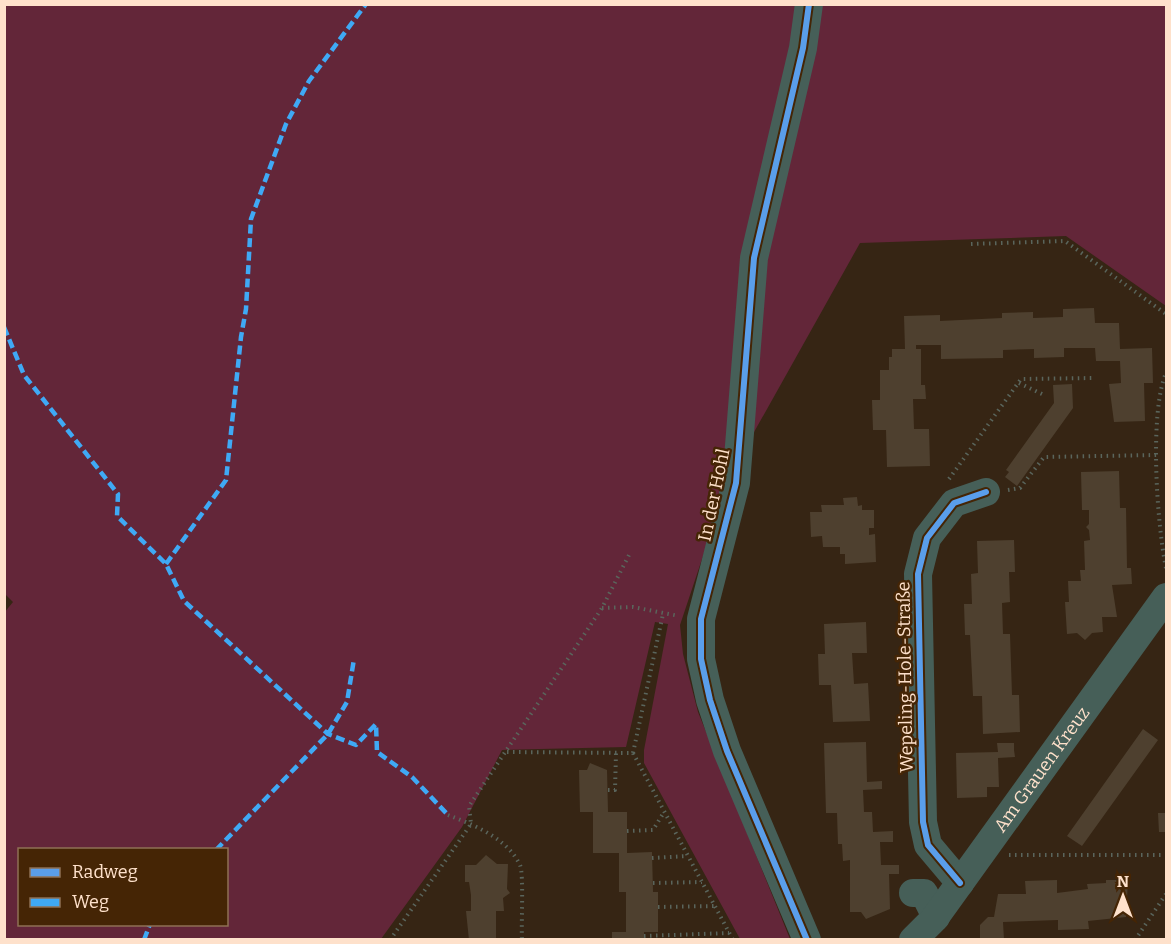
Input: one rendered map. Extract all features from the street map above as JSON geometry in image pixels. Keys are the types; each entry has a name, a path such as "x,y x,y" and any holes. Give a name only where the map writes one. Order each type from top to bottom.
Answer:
{"street":[{"name":"In der Hohl","path":"807,939 728,751 710,700 701,659 701,619 735,483 754,258 803,48 809,4"},
{"path":"954,503 986,492"},
{"name":"Wepeling-Hole-Straße","path":"954,503 927,538 918,574 923,822 928,845 960,883"},
{"name":"Am Grauen Kreuz","path":"914,939 936,917 1167,597"},
{"path":"913,893 924,893 936,917"}],"path":[{"path":"971,244 1065,241 1167,314"},
{"path":"1166,568 1162,547 1157,455 1159,411 1167,373"},
{"path":"954,503 949,480 1021,380 1094,378"},
{"path":"1019,383 1044,395"},
{"path":"986,492 1020,488 1044,457 1157,455"},
{"path":"390,939 471,824 469,806 602,608 629,555"},
{"path":"602,608 633,607 686,617"},
{"path":"663,614 633,753 733,939"},
{"path":"506,752 633,753"},
{"path":"608,790 615,790 616,753"},
{"path":"627,831 653,830 664,812"},
{"path":"448,815 471,824 498,840 520,866 522,939"},
{"path":"997,853 1167,855"},
{"path":"652,858 688,856"},
{"path":"653,883 702,882"},
{"path":"1134,939 1167,894"},
{"path":"658,907 715,906"},
{"path":"644,936 729,933"}],"shaded area":[{"path":"5,5 1166,5 1166,306 1066,236 860,243 730,475 680,625 683,654 698,712 790,939 740,939 644,763 644,750 668,624 655,622 626,747 502,750 462,827 381,939 5,940 4,613 13,602 4,593"}],"building":[{"path":"1094,308 1095,323 1119,323 1120,349 1152,348 1153,383 1144,383 1145,421 1114,422 1109,384 1121,383 1120,361 1096,361 1095,348 1064,348 1064,357 1034,358 1034,349 1003,350 1003,358 941,359 941,345 916,345 916,349 921,349 921,385 925,385 926,399 913,399 914,429 929,429 930,466 887,467 886,430 873,430 872,400 880,400 880,370 889,370 889,357 892,357 892,349 905,349 904,316 940,315 940,321 1002,318 1002,313 1033,312 1033,318 1063,317 1063,309"},
{"path":"1072,384 1073,408 1017,486 1005,477 1009,472 1006,470 1054,403 1053,385"},
{"path":"1119,471 1120,508 1126,508 1127,568 1131,568 1132,584 1112,585 1117,617 1102,617 1103,632 1092,633 1085,640 1077,633 1067,634 1065,602 1069,602 1068,581 1081,581 1080,570 1085,570 1084,541 1090,540 1089,530 1086,527 1089,524 1089,510 1082,510 1081,472"},
{"path":"857,497 858,506 862,505 862,510 874,510 874,528 869,528 869,535 875,534 876,562 845,564 845,554 840,554 840,547 823,547 822,536 811,537 810,512 822,512 821,505 844,505 843,498"},
{"path":"1014,540 1015,572 1009,572 1010,602 1002,603 1003,634 1010,634 1012,695 1019,695 1020,732 983,734 982,696 973,696 970,635 965,635 964,604 972,604 971,574 978,573 977,541"},
{"path":"866,622 867,653 852,653 854,684 868,683 870,721 833,722 831,685 819,685 818,654 825,654 824,624"},
{"path":"1143,729 1158,740 1082,846 1067,836"},
{"path":"866,742 867,782 882,781 882,789 863,790 864,812 872,812 873,832 893,831 893,842 880,842 881,865 899,865 899,874 889,874 890,909 866,919 861,912 850,912 850,860 843,861 842,844 838,844 837,813 826,813 824,743"},
{"path":"997,743 1014,743 1015,757 998,758 999,787 987,787 987,797 957,798 956,753 998,752"},
{"path":"590,763 607,770 608,812 627,812 627,853 652,852 653,892 658,892 658,932 644,932 644,940 612,940 612,932 626,932 626,892 619,892 619,853 593,853 593,812 580,812 579,770 587,770"},
{"path":"1158,813 1166,813 1166,832 1159,832"},
{"path":"486,855 497,864 508,864 507,889 510,893 503,898 504,911 496,911 496,940 469,940 466,911 471,911 471,895 469,882 465,882 465,865 476,865"},
{"path":"1057,880 1057,893 1088,889 1087,884 1106,883 1106,880 1128,880 1126,917 1088,921 1089,929 1058,930 1058,920 1003,922 1004,940 980,940 980,925 988,917 994,917 998,894 1026,894 1025,881"}],"marked path":[{"path":"166,564 226,480 246,309 251,219 286,124 309,81 366,4"},
{"path":"4,327 24,375 118,494 117,516 166,564 184,601 328,734 356,745 376,724 377,752 412,777 448,815"},
{"path":"218,848 328,734 347,702 354,659"},
{"path":"144,940 149,926"}],"cycle path":[{"path":"807,940 727,751 710,700 701,659 701,619 736,483 754,258 803,48 809,4"},
{"path":"960,883 928,845 923,822 918,574 927,538 954,503 986,492"}]}
